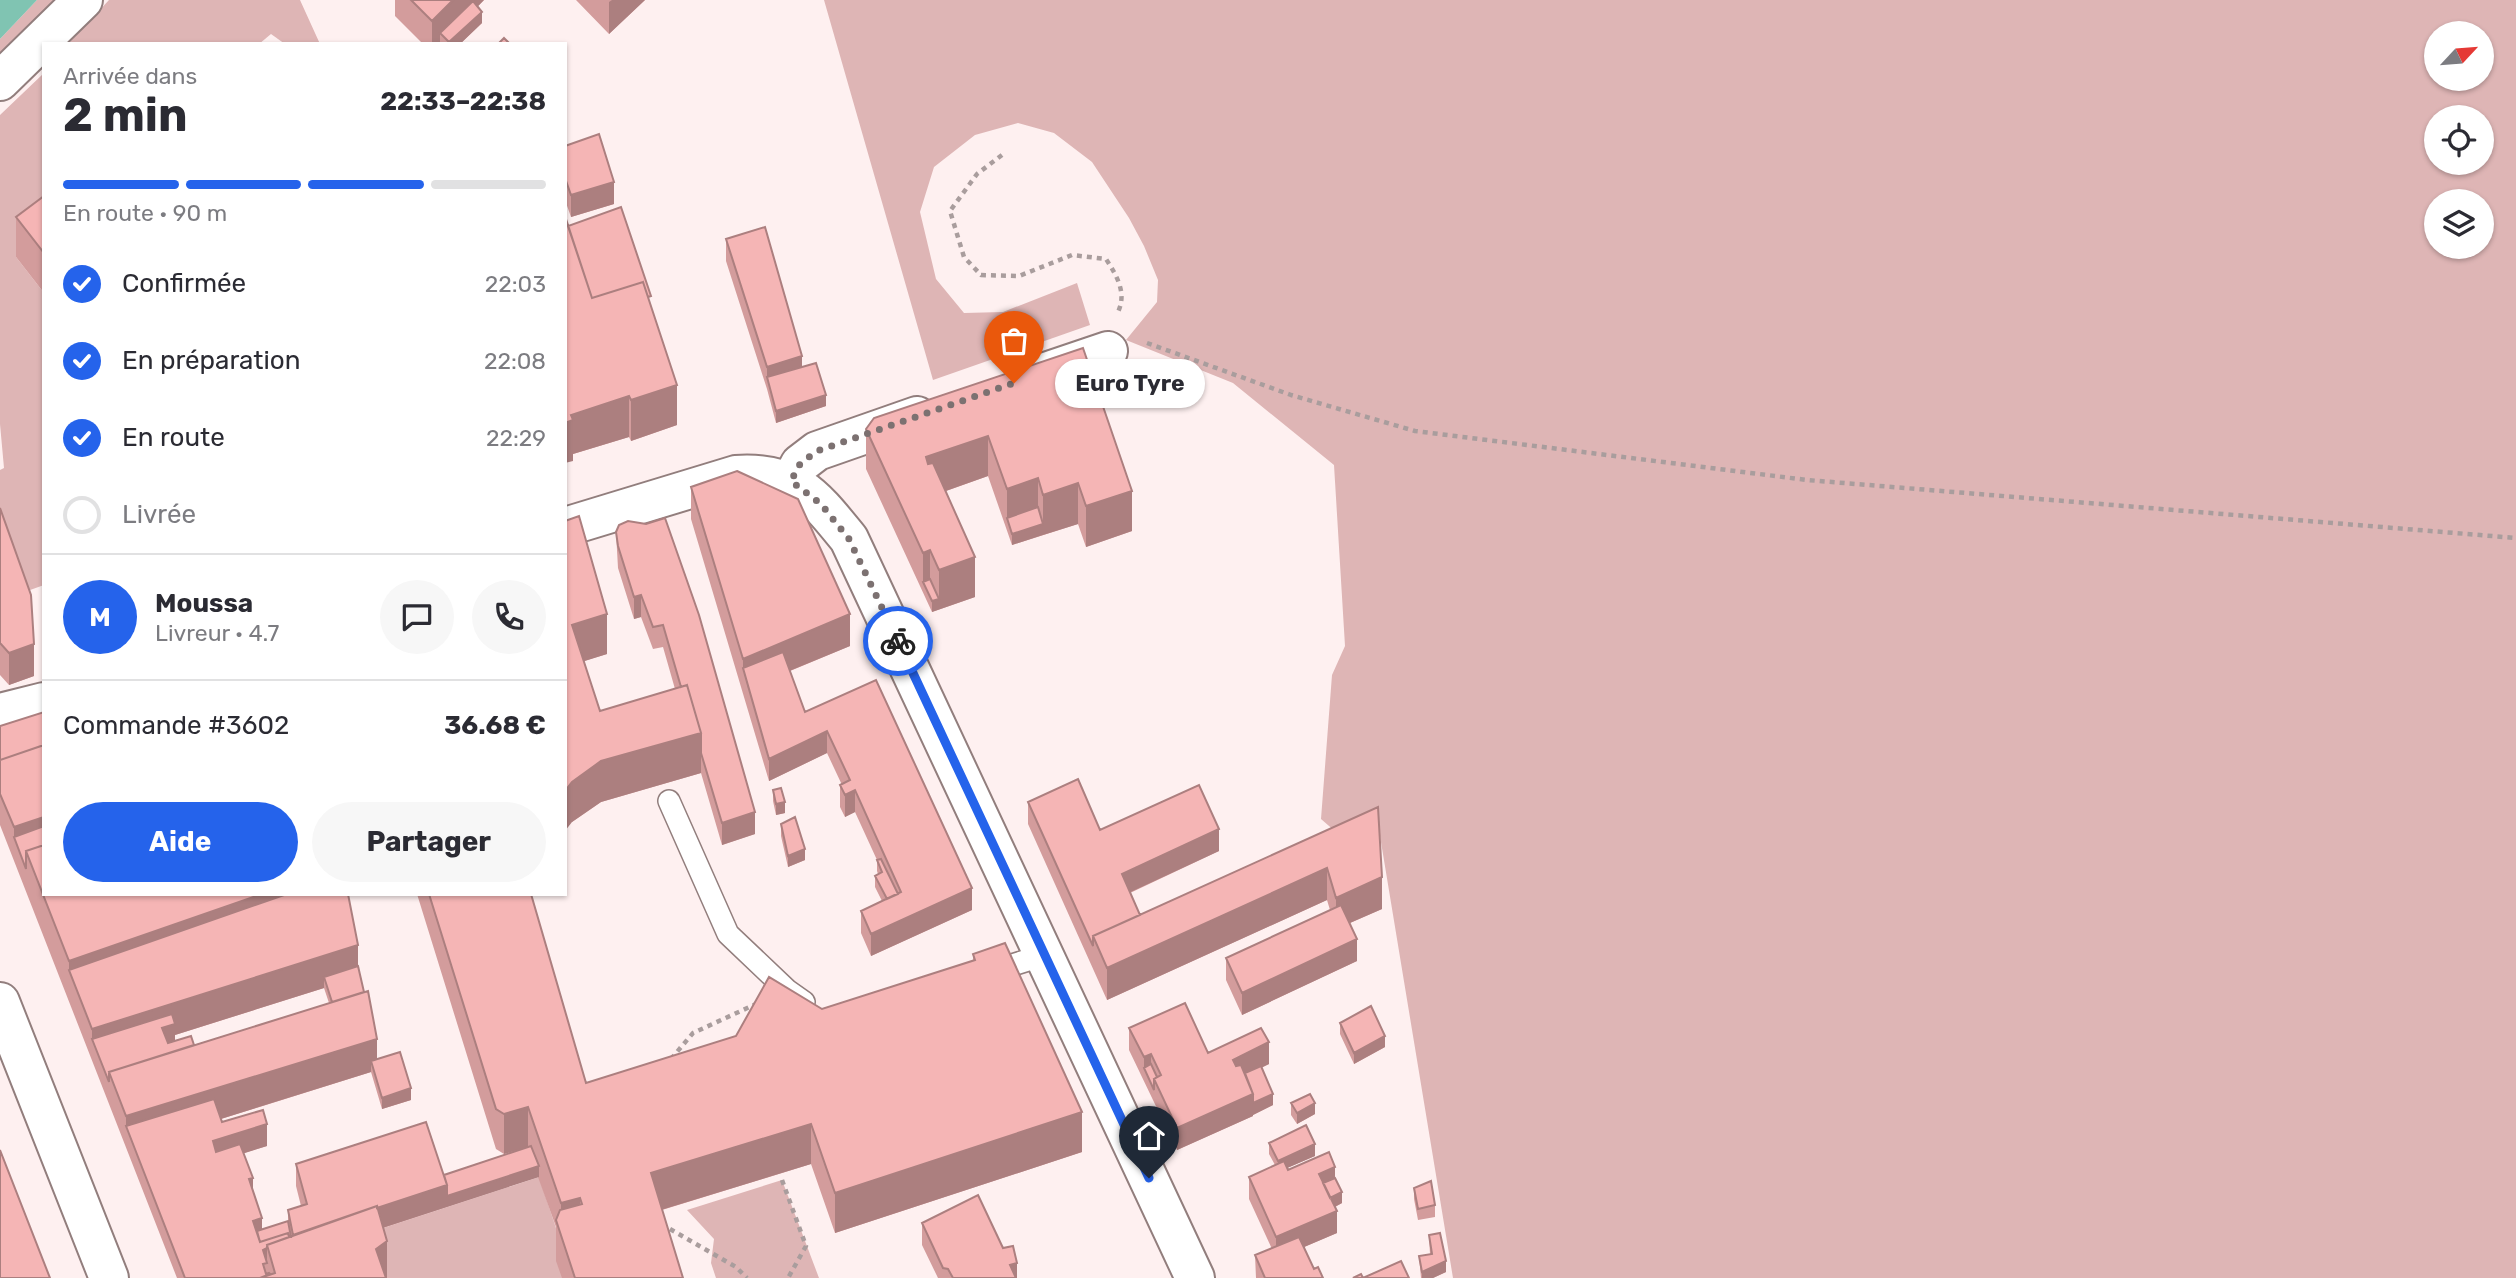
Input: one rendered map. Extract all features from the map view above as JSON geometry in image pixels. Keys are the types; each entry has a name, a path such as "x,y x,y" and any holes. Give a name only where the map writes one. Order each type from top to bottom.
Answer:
{"street":[{"path":"0,81 83,0"},
{"path":"999,388 1110,337"},
{"path":"791,481 800,464 817,451 947,406"},
{"path":"567,526 736,475 762,473 791,481 821,504 849,539 1195,1278"},
{"path":"0,713 42,702"},
{"path":"0,1002 109,1278"}],"lane":[{"path":"669,801 728,934 788,990 821,1015"},
{"path":"965,980 1044,955"}],"path":[{"path":"1002,155 977,174 950,211 964,257 981,275 1018,276 1073,255 1106,259 1119,279 1122,303 1110,337 1149,343 1291,395 1415,431 1807,480 2516,538"},
{"path":"669,1061 693,1033 788,990"},
{"path":"782,1180 806,1247 788,1278"},
{"path":"670,1229 736,1267 747,1278"}],"shaded area":[{"path":"0,0 37,0 0,39"},
{"path":"37,0 71,0 0,67 0,39"},
{"path":"109,0 300,0 319,42 282,42 271,34 261,42 70,42"},
{"path":"824,0 2516,0 2516,1278 1453,1278 1380,836 1344,839 1321,819 1332,675 1345,646 1334,465 1233,383 1126,340 1157,302 1158,280 1129,218 1092,162 1054,133 1018,123 975,135 934,167 920,212 936,279 964,313 1003,312 1077,283 1090,325 933,380"},
{"path":"42,75 42,238 16,257 42,290 42,586 19,594 0,541 0,470 4,468 0,424 0,115"},
{"path":"539,1177 561,1243 562,1278 386,1278 374,1231"},
{"path":"782,1180 819,1278 716,1278 711,1263 714,1239 687,1210"}],"building":[{"path":"411,0 453,0 432,21"},
{"path":"473,1 482,12 449,42 440,33"},
{"path":"599,134 614,182 571,195 567,184 567,145"},
{"path":"42,198 42,250 16,217"},
{"path":"621,207 651,296 648,297 643,282 592,298 568,226"},
{"path":"567,222 592,298 643,282 677,385 631,400 629,396 571,415 573,420 567,422"},
{"path":"765,227 802,356 767,367 726,239"},
{"path":"1083,348 1132,491 1086,506 1078,483 1043,495 1038,478 1007,489 988,436 926,457 928,464 933,463 975,557 939,570 930,550 923,553 866,429 874,418"},
{"path":"816,363 826,395 776,411 767,377"},
{"path":"737,471 798,499 850,614 743,659 691,487"},
{"path":"1038,507 1043,524 1012,534 1007,518"},
{"path":"0,508 31,595 34,644 9,653 0,643"},
{"path":"579,516 607,614 572,625 600,711 687,685 701,733 601,761 567,788 567,520"},
{"path":"665,518 699,615 755,812 722,823 701,753 701,733 687,685 681,687 663,625 653,627 641,595 634,597 618,546 616,532 619,525 628,521 646,524"},
{"path":"930,579 939,599 932,601 923,582"},
{"path":"783,652 805,712 876,680 972,888 871,934 861,911 901,892 855,790 845,795 840,785 850,780 827,731 769,759 743,668"},
{"path":"42,713 42,746 0,760 0,726"},
{"path":"42,746 42,818 14,827 0,794 0,760"},
{"path":"1078,779 1100,830 1199,785 1219,829 1122,874 1140,915 1093,936 1093,946 1028,802"},
{"path":"781,788 785,802 776,804 773,790"},
{"path":"1378,807 1382,877 1336,898 1327,868 1107,968 1093,936"},
{"path":"795,817 805,849 788,856 781,824"},
{"path":"42,827 42,846 26,851 26,869 14,837"},
{"path":"42,846 42,892 26,851"},
{"path":"881,859 898,894 887,899 875,876 882,872 877,860"},
{"path":"44,896 256,896 69,961"},
{"path":"281,896 348,896 358,945 92,1029 69,970"},
{"path":"430,896 532,896 586,1083 736,1036 769,977 822,1009 975,960 973,954 1005,943 1082,1112 835,1193 811,1124 651,1173 683,1278 575,1278 556,1220 560,1210 582,1204 580,1198 561,1203 528,1107 504,1114 496,1109"},
{"path":"1341,905 1357,939 1242,993 1226,958"},
{"path":"358,966 364,992 332,1002 324,977"},
{"path":"368,991 377,1039 126,1116 109,1072"},
{"path":"1185,1003 1208,1053 1261,1028 1269,1042 1233,1060 1236,1066 1241,1065 1253,1094 1177,1128 1154,1079 1161,1075 1151,1054 1144,1057 1129,1028"},
{"path":"1371,1006 1385,1036 1354,1053 1340,1023"},
{"path":"172,1014 175,1024 162,1028 168,1043 191,1036 194,1045 109,1072 109,1082 92,1039"},
{"path":"400,1052 411,1088 382,1098 371,1061"},
{"path":"1151,1064 1157,1077 1154,1079 1154,1090 1144,1068"},
{"path":"1261,1066 1273,1094 1253,1103 1253,1094 1245,1073"},
{"path":"1310,1094 1315,1103 1297,1113 1291,1103"},
{"path":"214,1099 222,1122 263,1110 267,1124 213,1141 216,1152 240,1144 253,1178 249,1179 262,1218 253,1221 260,1242 288,1233 289,1237 267,1245 263,1250 267,1263 263,1264 266,1274 270,1274 260,1278 185,1278 126,1126"},
{"path":"426,1122 447,1185 293,1235 288,1210 307,1204 296,1164"},
{"path":"1306,1125 1315,1144 1278,1161 1269,1143"},
{"path":"531,1146 539,1166 447,1196 444,1175"},
{"path":"0,1150 50,1278 0,1278"},
{"path":"1329,1152 1335,1167 1319,1174 1337,1211 1276,1237 1249,1177 1284,1161 1288,1170"},
{"path":"1335,1178 1342,1192 1330,1198 1323,1183"},
{"path":"1431,1181 1435,1205 1418,1209 1414,1188"},
{"path":"978,1195 1003,1248 1013,1246 1017,1263 1010,1265 1016,1278 953,1278 948,1269 943,1268 922,1223"},
{"path":"377,1206 387,1241 376,1249 386,1278 260,1278 275,1273 267,1245"},
{"path":"288,1221 291,1237 288,1233 260,1242 257,1231"},
{"path":"1440,1233 1446,1261 1422,1272 1419,1256 1432,1254 1429,1235"},
{"path":"1299,1237 1314,1269 1318,1267 1323,1278 1265,1278 1255,1255"},
{"path":"1401,1261 1409,1278 1363,1278"}],"way so far":[{"path":"898,641 849,539 821,504 791,481 800,464 817,451 1014,383"}],"place":[{"name":"Euro Tyre","path":"1014,383"}],"route":[{"path":"898,641 1149,1178"}]}
